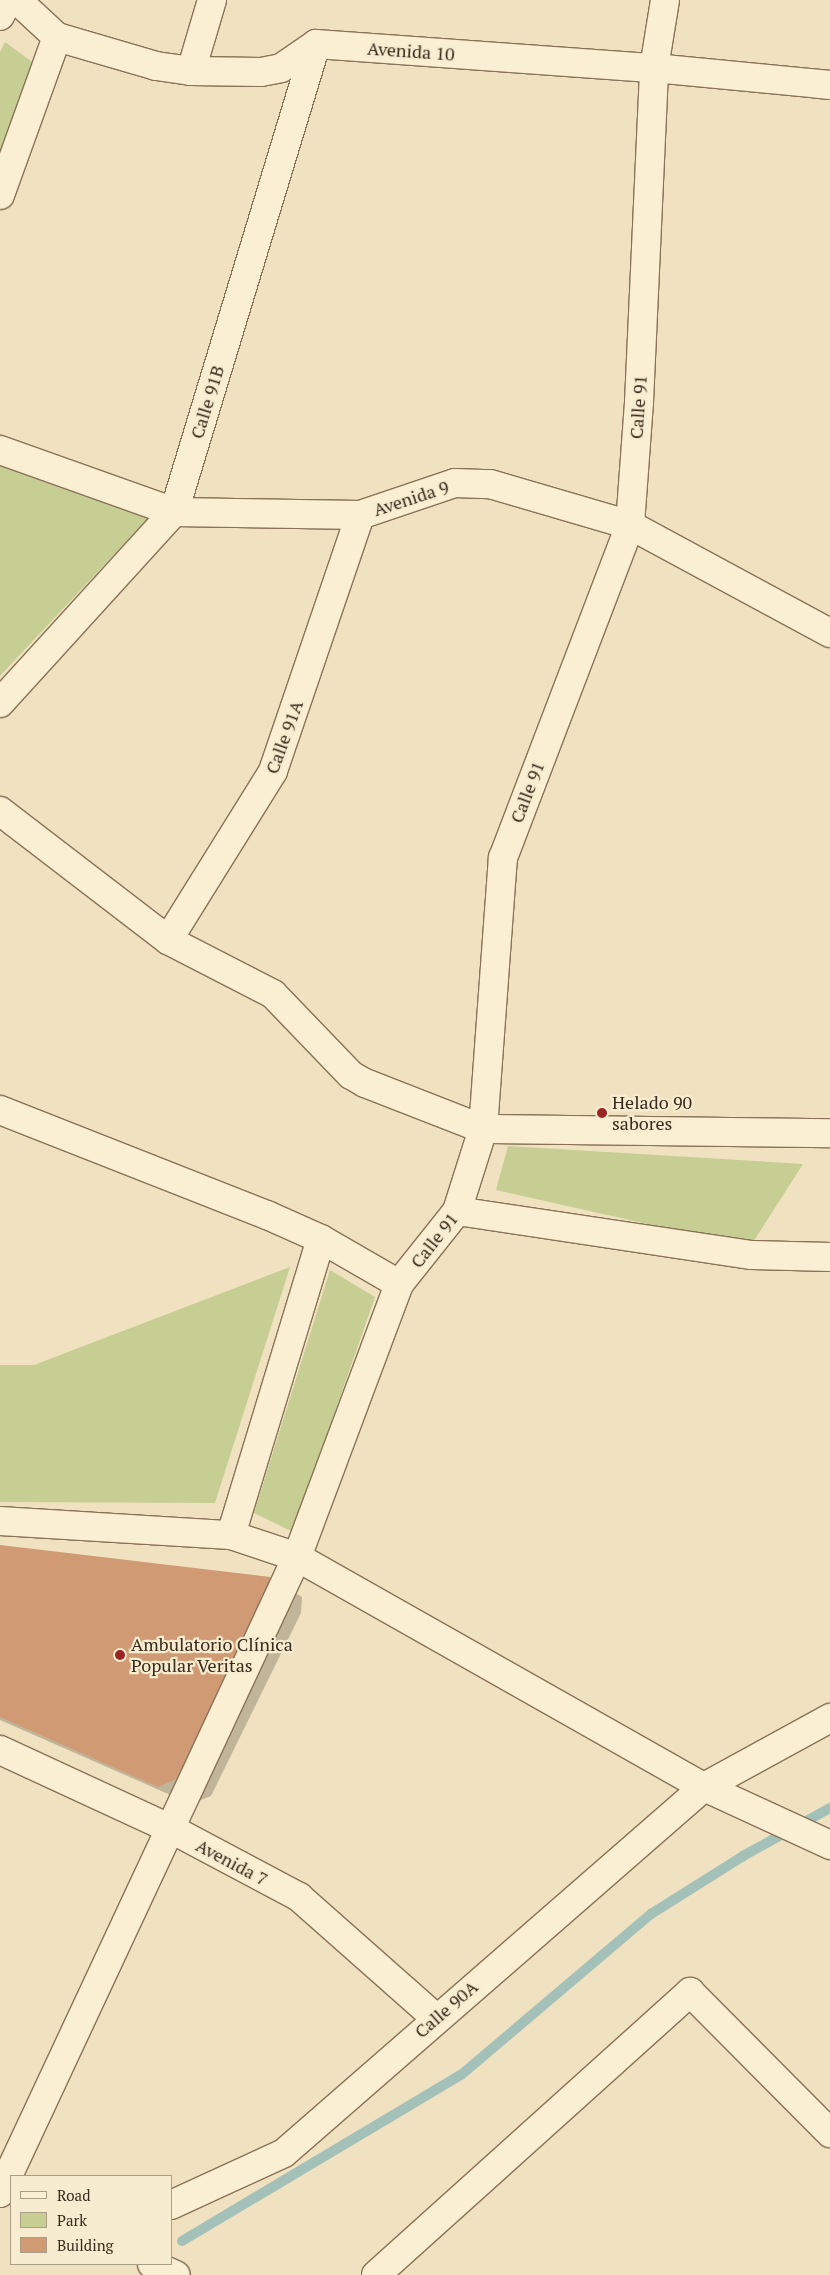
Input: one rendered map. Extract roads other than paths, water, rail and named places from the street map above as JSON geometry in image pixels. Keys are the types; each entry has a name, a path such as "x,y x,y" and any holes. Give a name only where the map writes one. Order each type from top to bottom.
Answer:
{"street":[{"path":"0,16 8,0"},
{"path":"16,0 58,37 156,66 191,72 261,72 281,68 316,44"},
{"path":"191,72 212,0"},
{"name":"Calle 91","path":"0,2193 173,1830 297,1557 399,1284 457,1211 483,1128 503,858 630,525 639,402 654,68 665,0"},
{"path":"0,196 58,37"},
{"name":"Avenida 10","path":"316,44 654,68 830,86"},
{"name":"Calle 91B","path":"0,703 174,512 316,44"},
{"name":"Avenida 9","path":"0,450 174,512 360,515 455,483 490,484 630,525 830,633"},
{"name":"Calle 91A","path":"168,940 273,772 360,515"},
{"path":"0,811 168,940 273,994 358,1079 483,1128 830,1133"},
{"path":"0,1110 268,1215 321,1239 399,1284"},
{"path":"457,1211 752,1255 830,1257"},
{"path":"231,1535 321,1239"},
{"path":"0,1521 231,1535 297,1557 704,1787 830,1845"},
{"name":"Calle 90A","path":"172,2205 284,2153 436,2018 704,1787 830,1718"},
{"name":"Avenida 7","path":"0,1750 173,1830 299,1897 436,2018"},
{"path":"376,2275 690,1992 830,2133"},
{"path":"154,2265 176,2275"}],"waterway":[{"path":"182,2241 461,2075 651,1914 743,1856 830,1808"}],"place":[{"name":"Helado 90 sabores","path":"602,1113"},
{"name":"Ambulatorio Clínica Popular Veritas","path":"120,1655"}]}
